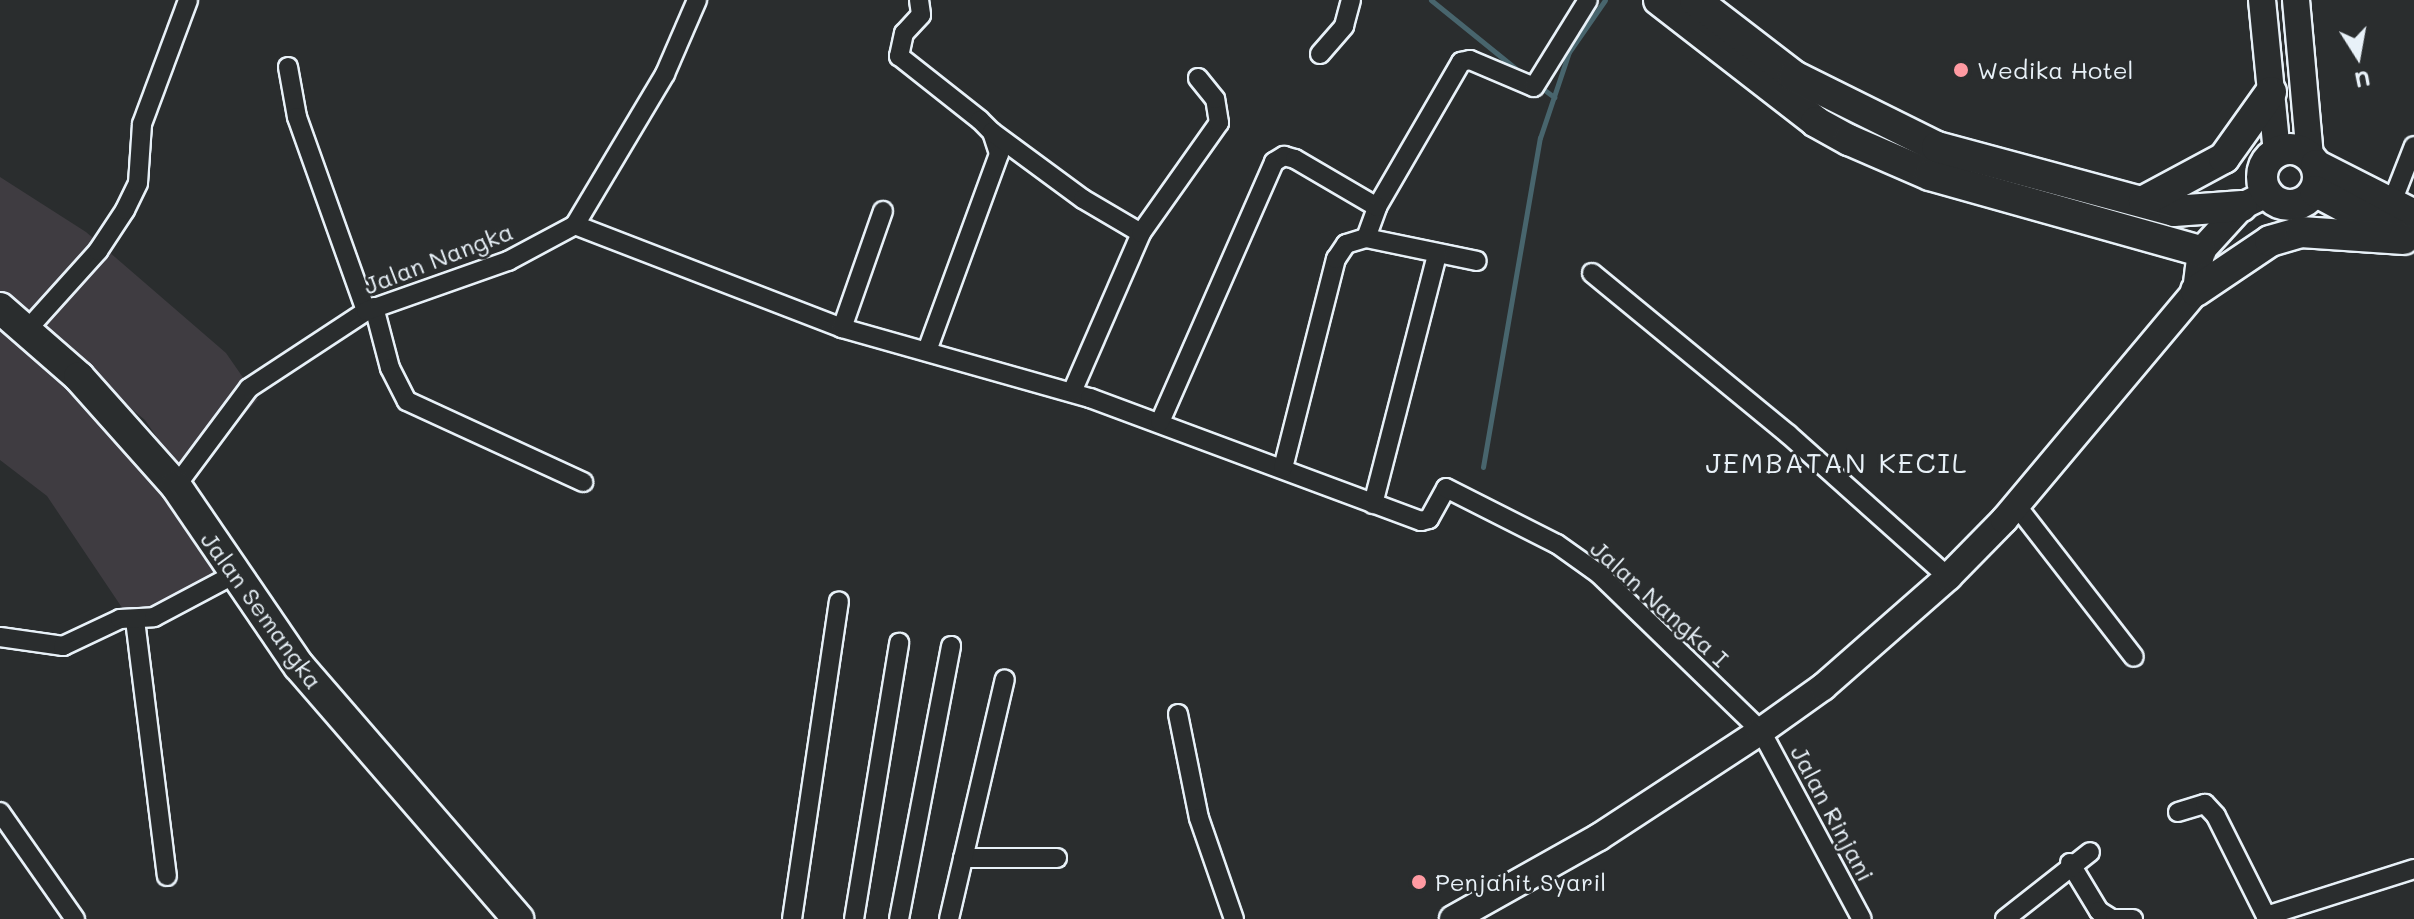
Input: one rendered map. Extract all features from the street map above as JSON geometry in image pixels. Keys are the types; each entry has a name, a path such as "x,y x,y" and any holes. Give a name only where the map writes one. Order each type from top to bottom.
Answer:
{"main road":[{"path":"1659,0 1816,122 1849,140 1930,175 2201,251"},
{"path":"1695,0 1794,76 1937,147 2056,183 2144,201 2174,211 2255,200 2289,205 2304,202 2313,171"},
{"path":"2144,201 2224,158 2271,92"},
{"path":"2255,200 2263,169 2277,152 2294,149 2313,171 2406,225"},
{"path":"2196,291 2270,241 2301,232 2406,225"},
{"name":"Jalan Semangka","path":"0,308 79,377 176,486 233,575 356,735 518,919"}],"street":[{"path":"26,331 98,251 125,210 138,183 142,124 188,0"},
{"path":"697,0 665,74 575,225 842,328 1072,392 1160,422 1373,504 1437,254"},
{"path":"919,0 921,15 904,33 899,56 992,132 1083,199 1141,233"},
{"path":"1320,54 1344,26 1351,0"},
{"path":"1366,238 1377,207 1461,62 1470,60 1534,87 1588,0"},
{"path":"2262,0 2277,152"},
{"path":"2296,0 2313,171"},
{"path":"288,67 297,117 390,368 407,401 583,482"},
{"path":"1072,392 1141,233 1219,123 1215,99 1198,78"},
{"path":"927,351 995,169 999,154 992,132"},
{"path":"2406,225 2414,146"},
{"path":"1160,422 1274,162 1284,156 1295,159 1377,207"},
{"path":"1457,918 1599,837 1761,731 1823,687 1948,577 2016,505 2196,291 2201,251 2255,200"},
{"path":"842,328 883,211"},
{"name":"Jalan Nangka","path":"176,486 249,388 370,309 508,261 575,225"},
{"path":"1283,468 1336,259 1349,240 1366,238 1477,261"},
{"path":"1592,273 1788,434 1948,577"},
{"name":"Jalan Nangka I","path":"1373,504 1424,521 1442,488 1557,544 1599,574 1761,731"},
{"path":"2016,505 2134,657"},
{"path":"0,637 63,646 116,620 135,620 162,614 233,575"},
{"path":"792,919 839,601"},
{"path":"135,620 167,876"},
{"path":"854,919 899,643"},
{"path":"899,919 951,646"},
{"path":"949,919 1005,679"},
{"path":"1178,714 1199,818 1234,919"},
{"name":"Jalan Rinjani","path":"1761,731 1862,919"},
{"path":"2178,812 2205,804 2216,816 2266,916 2414,869"},
{"path":"0,812 75,919"},
{"path":"2005,919 2070,863 2090,852"},
{"path":"963,858 1057,858"},
{"path":"2070,863 2099,911 2113,919 2133,919"}],"shaded area":[{"path":"0,177 86,232 226,353 258,399 186,480 145,420 0,303"},
{"path":"0,308 144,425 249,575 135,627 47,496 0,460"}],"waterway":[{"path":"1431,0 1521,73"},
{"path":"1483,467 1540,138 1569,52 1605,0"},
{"path":"1539,86 1554,97"}],"place":[{"name":"Wedika Hotel","path":"1961,70"},
{"name":"Penjahit Syaril","path":"1419,882"}],"district":[{"name":"JEMBATAN KECIL","path":"1837,462"}]}
